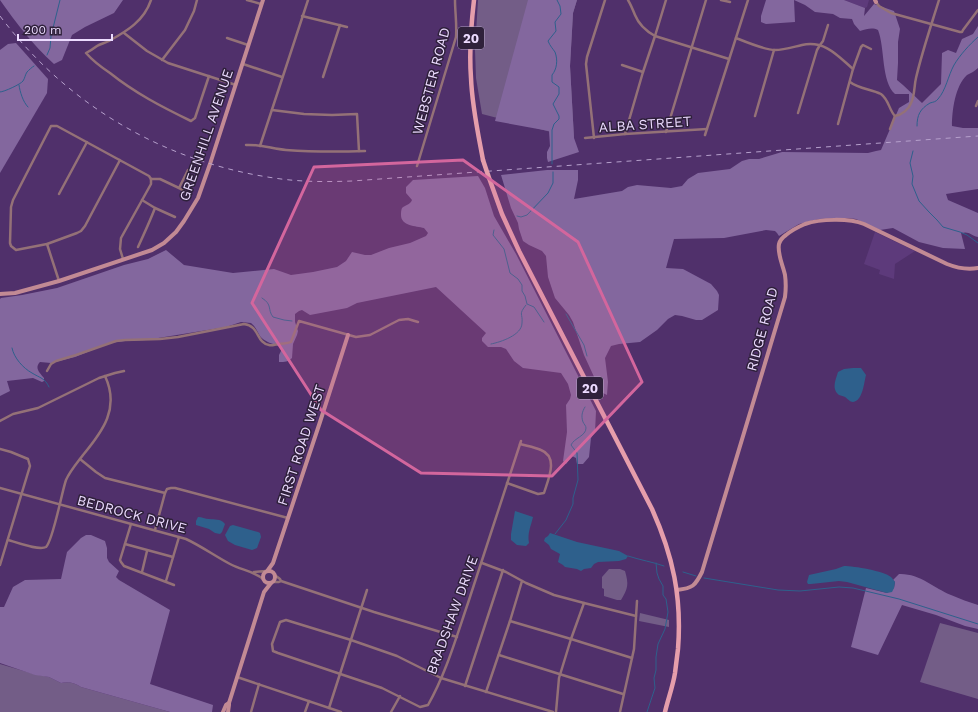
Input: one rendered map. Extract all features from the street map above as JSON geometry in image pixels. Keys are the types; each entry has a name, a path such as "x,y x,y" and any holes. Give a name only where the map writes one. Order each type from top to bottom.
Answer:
{"main road":[{"name":"20","path":"474,0 470,50 470,77 474,109 488,175 502,214 652,509 671,558 677,590 679,622 675,674 665,712"}],"street":[{"path":"151,0 141,19 132,28 86,53 92,60 122,83 145,98 191,121 195,118 209,76"},
{"path":"162,60 185,30 194,11 196,0"},
{"path":"247,0 262,2"},
{"path":"260,146 308,0"},
{"name":"WEBSTER ROAD","path":"417,166 456,37 457,22 455,0"},
{"path":"594,138 586,64 605,0"},
{"path":"628,0 640,25 655,36 729,59"},
{"path":"624,134 666,0"},
{"path":"666,132 706,0"},
{"path":"721,0 730,2"},
{"path":"705,135 748,0"},
{"path":"895,116 900,115 911,104 916,78 939,0"},
{"path":"876,1 879,6 891,13 962,32 978,10"},
{"name":"GREENHILL AVENUE","path":"0,294 14,293 59,281 152,250 164,243 176,232 198,198 262,2"},
{"path":"302,16 347,27"},
{"path":"323,77 340,25"},
{"path":"798,113 817,50 823,41 828,25"},
{"path":"124,33 147,51 162,60 236,85"},
{"path":"227,38 249,45"},
{"path":"736,38 774,50 787,49 808,44 820,45 838,55 853,69"},
{"path":"838,124 853,69 862,45 871,49"},
{"path":"754,116 774,50"},
{"path":"243,64 282,77"},
{"path":"622,65 643,72"},
{"path":"850,82 859,87 882,95 895,116"},
{"path":"976,106 978,101"},
{"path":"272,110 332,115 357,114 359,151"},
{"path":"890,129 895,116"},
{"path":"120,160 83,228 77,233 47,244 16,250 11,246 11,207 13,200 51,126 54,125 57,126 86,142 120,160 149,176 151,179 160,179 187,193"},
{"name":"ALBA STREET","path":"585,138 707,129"},
{"path":"59,194 86,142"},
{"path":"246,145 311,152 365,151"},
{"path":"179,188 188,170"},
{"path":"123,260 119,246 121,238 151,184 151,179"},
{"path":"142,200 175,217"},
{"path":"138,247 150,224 155,208"},
{"name":"RIDGE ROAD","path":"677,590 691,587 698,580 702,572 739,445 785,297 785,277 778,250 779,243 783,237 797,228 809,223 852,221 864,224 956,268 970,270 978,268"},
{"path":"47,244 59,281"},
{"path":"47,371 51,364 56,361 116,341 178,337 243,324 251,326 265,344 271,345 287,344 291,342 299,321 356,337 370,335 399,320 408,318 418,322"},
{"name":"FIRST ROAD WEST","path":"264,592 275,578 274,563 348,335"},
{"path":"0,421 13,414 38,408 105,376 124,371"},
{"path":"8,540 37,548 45,547 50,541 69,474 100,434 105,425 111,405 111,397 109,384 105,376"},
{"name":"BRADSHAW DRIVE","path":"351,640 286,620 280,622 272,644 274,652 382,688 420,707 428,705 441,678 457,638 520,442 547,453 552,465 544,492 538,494 507,483"},
{"path":"0,449 28,459 30,462 0,565"},
{"path":"80,459 105,478 165,493"},
{"name":"BEDROCK DRIVE","path":"0,488 179,537 204,547 228,563 239,568 254,572 267,571"},
{"path":"155,530 165,493 171,488 288,518"},
{"path":"131,524 120,560 121,562 124,566 174,585"},
{"path":"166,582 179,537"},
{"path":"125,544 173,557"},
{"path":"142,572 147,551"},
{"name":"FIRST ROAD WEST","path":"228,712 229,703 264,592 263,575 274,563"},
{"path":"482,563 503,570 543,591 636,616"},
{"path":"267,571 270,570 282,581 361,608 457,638"},
{"path":"465,686 503,570"},
{"name":"BEDROCK DRIVE","path":"254,572 264,580"},
{"path":"264,580 269,583 282,581"},
{"path":"486,692 522,581"},
{"path":"329,708 367,590"},
{"path":"620,712 632,658 637,601"},
{"path":"351,640 397,656 441,678 554,712 560,674 584,603"},
{"path":"510,621 632,658"},
{"path":"499,655 623,694"},
{"path":"237,677 341,712"},
{"path":"251,712 259,684"},
{"path":"391,712 400,696"},
{"path":"305,712 309,701"},
{"name":"FIRST ROAD WEST","path":"223,712 226,705 229,703"}],"highlighted area":[{"path":"463,160 578,242 642,382 552,476 421,473 321,410 252,303 314,167"}],"shaded area":[{"path":"0,0 123,0 114,13 72,35 62,60 54,64 25,34"},
{"path":"478,0 577,0 573,13 570,66 574,138 482,114 476,78 475,50"},
{"path":"528,0 577,0 573,13 570,66 574,138 579,152 548,162 547,152 550,146 549,131 495,121"},
{"path":"766,0 794,0 795,22 766,24 761,22 761,16"},
{"path":"794,0 844,0 865,8 864,16 874,4 894,11 900,29 898,42 897,80 922,103 941,84 942,53 948,50 956,53 962,39 973,34 978,26 978,68 967,75 957,92 952,126 978,128 978,189 946,194 948,200 978,213 978,237 968,233 961,233 965,249 943,248 919,242 893,228 880,230 856,219 848,218 819,219 799,224 779,236 775,231 766,230 724,238 674,239 666,268 683,269 711,284 719,295 718,310 702,320 675,315 640,342 611,346 605,358 608,382 607,395 601,392 584,355 573,322 555,298 548,277 546,256 542,251 523,241 501,175 547,170 578,170 578,180 574,199 622,191 628,187 637,185 671,188 682,186 688,179 698,173 730,169 742,161 759,159 782,152 868,153 881,150 899,108 909,102 909,94 895,94 887,81 882,45 878,30 872,28 860,31 852,19 840,18 833,14 815,12"},
{"path":"844,0 869,0 867,7 865,8"},
{"path":"16,43 48,79 47,93 0,173 0,50 8,44"},
{"path":"478,176 485,188 494,216 516,254 596,411 595,432 591,438 589,457 583,464 577,464 576,458 572,456 566,464 563,461 567,432 566,405 571,395 568,384 561,373 523,368 514,361 506,349 501,347 488,347 482,341 482,338 486,333 436,287 357,303 347,308 310,315 302,310 299,311 295,314 295,322 298,331 293,344 292,358 286,362 279,362 281,347 262,338 251,323 241,322 226,327 146,340 110,343 75,357 51,363 40,362 38,364 38,368 39,372 44,378 44,381 42,382 33,378 7,381 10,391 0,396 1,298 57,288 124,265 148,259 166,250 184,265 233,273 274,269 291,275 337,267 346,261 352,252 371,255 389,248 410,243 426,236 428,233 424,228 410,225 402,219 402,208 412,200 406,193 406,187 413,180"},
{"path":"875,232 915,251 895,264 894,279 879,274 880,270 864,264"},
{"path":"86,535 91,535 105,541 107,558 109,562 119,571 116,577 119,580 170,610 150,684 213,705 212,712 170,712 81,687 76,684 66,682 61,683 49,677 35,675 0,663 0,607 4,607 13,587 25,580 61,579 67,552"},
{"path":"609,569 620,569 625,571 627,586 621,600 604,596 602,577"},
{"path":"899,574 906,574 920,578 951,595 978,605 978,629 902,605 878,655 851,647 866,588 887,593 894,588 895,582 893,580"},
{"path":"640,613 669,620 669,627 639,621"},
{"path":"940,623 978,633 978,699 920,682"},
{"path":"0,664 49,677 61,683 66,682 76,684 81,687 170,712 0,712"}],"water":[{"path":"861,368 866,375 861,395 856,401 853,402 837,393 835,390 835,381 838,372 844,369"},
{"path":"515,511 533,517 529,533 529,543 526,546 517,545 511,540"},
{"path":"198,517 221,521 225,524 222,532 220,534 215,533 209,529 196,525"},
{"path":"233,525 260,533 261,537 257,548 252,550 235,545 228,541 225,535 230,526"},
{"path":"550,533 577,542 619,551 628,556 626,559 619,561 598,562 591,568 581,571 565,567 558,562 560,554 551,549 544,541"},
{"path":"844,566 869,569 887,575 895,582 894,588 892,592 887,593 847,582 839,581 808,584 807,582 809,575"}],"waterway":[{"path":"47,55 50,48 51,36 60,0"},
{"path":"552,164 552,130 554,124 559,119 553,104 559,94 559,87 552,82 552,75 556,67 556,58 555,52 548,41 556,31 555,22 561,14 560,6 557,0"},
{"path":"917,126 918,115 921,110 938,99 956,61 978,37"},
{"path":"0,92 22,82 27,72 34,66"},
{"path":"19,85 22,97 28,107"},
{"path":"913,151 910,163 913,176 912,184 919,201 943,227 967,235 978,243"},
{"path":"517,216 521,217 527,215 548,193 553,183 553,172"},
{"path":"494,230 493,235 504,249 510,273 518,279 522,285 522,291 527,304 534,307 544,322"},
{"path":"262,298 268,303 273,317 292,321"},
{"path":"491,344 505,340 519,331 522,323 521,312 526,305"},
{"path":"566,314 584,345 587,356"},
{"path":"12,348 22,366 44,380 49,387"},
{"path":"555,534 566,520 573,504 573,498 578,480 577,453 571,445 585,431 586,427 582,416 585,407"},
{"path":"628,556 664,566"},
{"path":"647,712 655,688 654,678 658,644 665,629 668,612 666,599 663,595 663,586 657,573 656,563"},
{"path":"683,572 696,576"},
{"path":"704,578 778,590 800,591 839,587 853,588 899,599 978,624"}],"railway":[{"path":"0,16 26,48 56,77 87,102 121,124 157,143 194,158 233,170 274,178 332,182 352,181 978,136"}]}
